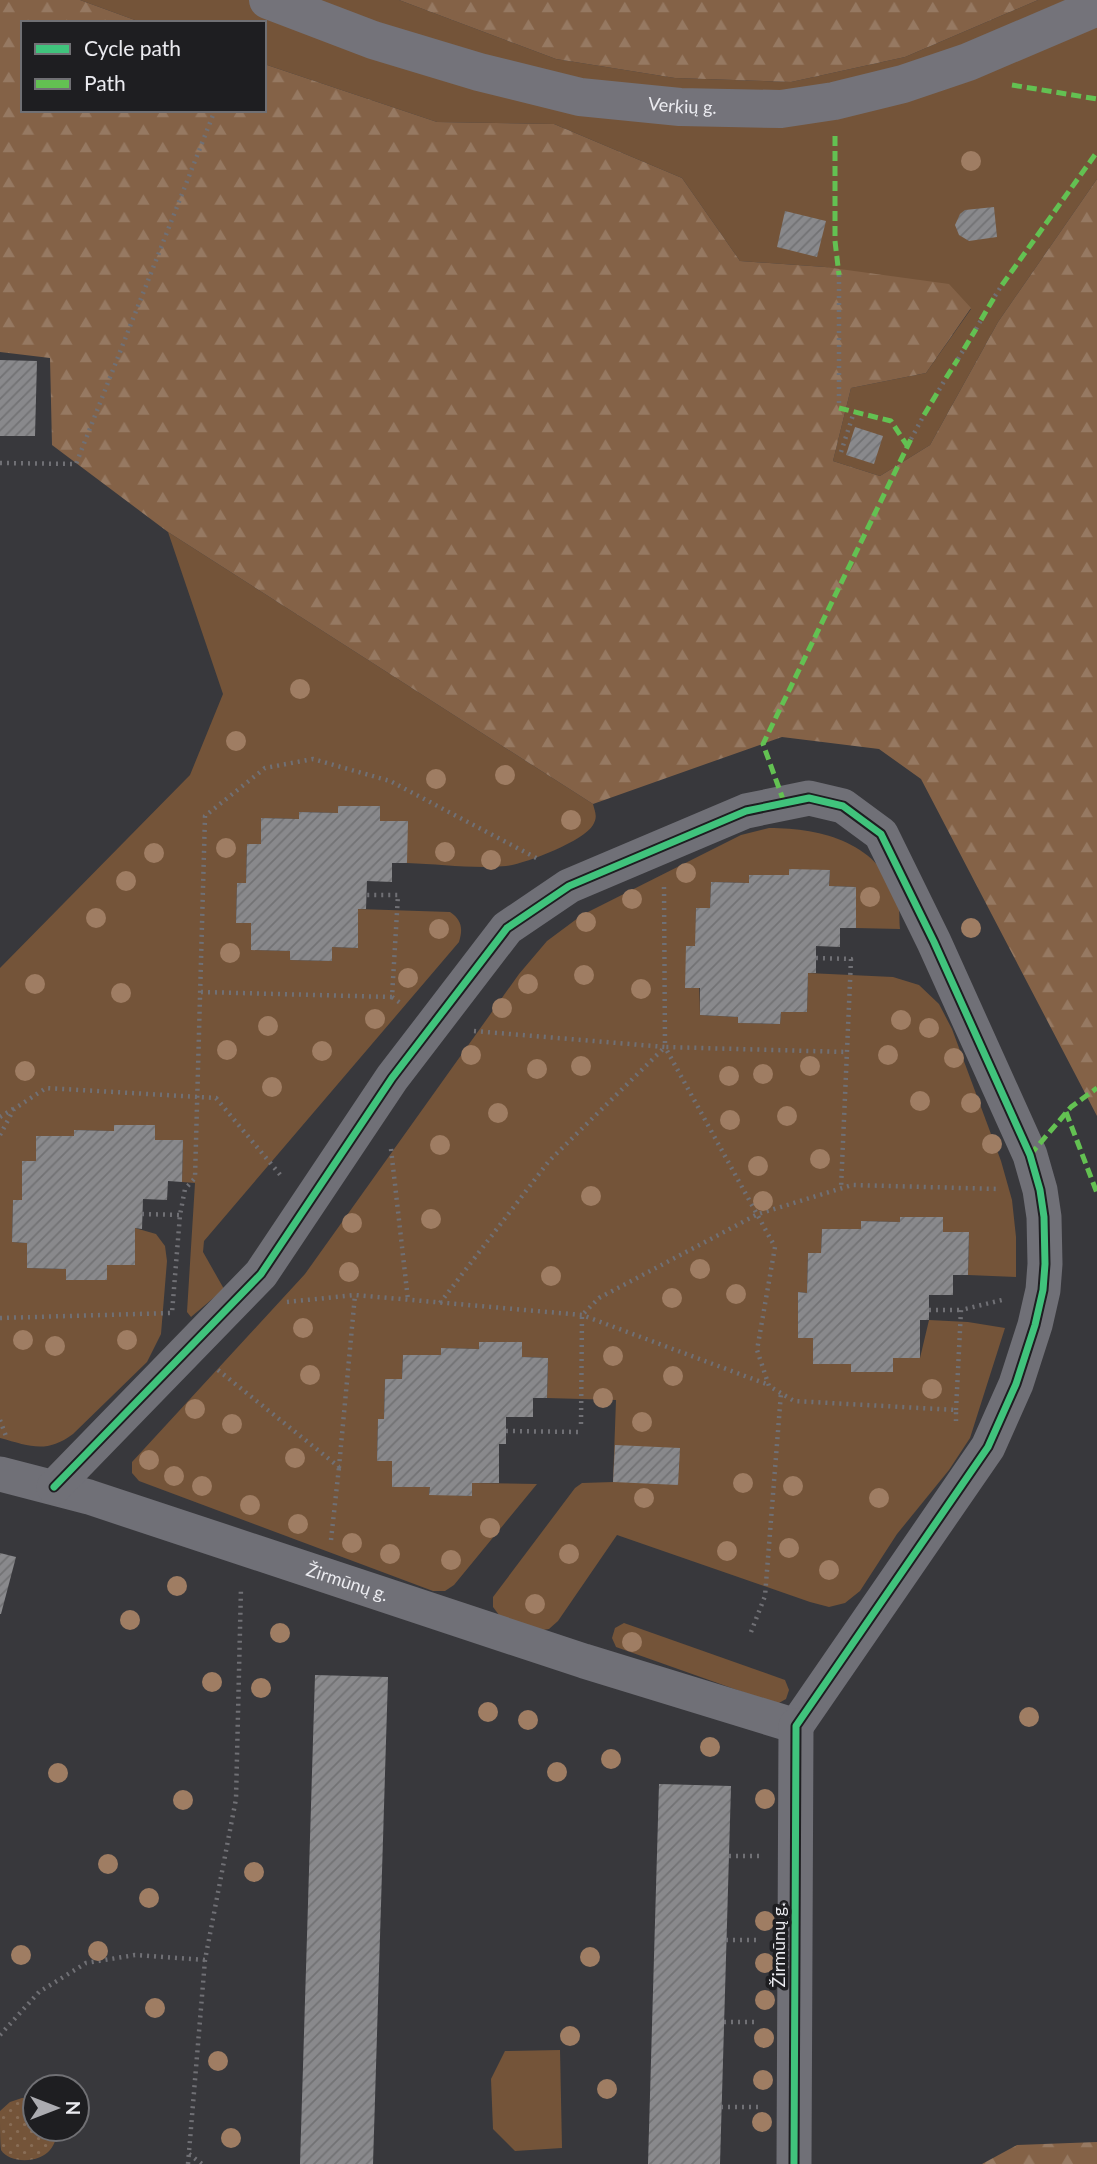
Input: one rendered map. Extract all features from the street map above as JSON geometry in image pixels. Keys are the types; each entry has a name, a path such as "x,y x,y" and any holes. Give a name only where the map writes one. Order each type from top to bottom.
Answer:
{"main road":[{"name":"Verkių g.","path":"268,0 373,40 479,72 580,97 680,107 781,109 834,101 903,84 968,62 1097,7"}],"street":[{"path":"54,1486 261,1274 384,1089 507,928 569,886 746,811 809,798 843,806 881,834 934,942 1025,1142 1040,1190 1044,1217 1043,1290 1016,1384 988,1447 796,1726"},
{"name":"Žirmūnų g.","path":"0,1474 54,1486 327,1578 796,1726 794,2164"}],"path":[{"path":"0,463 76,464 214,112"},
{"path":"839,275 839,408"},
{"path":"995,296 1002,285"},
{"path":"976,329 981,320"},
{"path":"958,359 964,349"},
{"path":"940,390 946,378"},
{"path":"841,452 854,412"},
{"path":"911,439 924,415"},
{"path":"0,1318 172,1313 180,1214 186,1189 195,1178 205,816 265,768 313,759 390,781 581,881"},
{"path":"664,847 665,1047 775,1247 757,1350 769,1386"},
{"path":"366,895 398,895 392,997"},
{"path":"816,958 850,958 841,1188"},
{"path":"201,992 392,997 431,1027 665,1047 847,1052"},
{"path":"440,1303 549,1161 665,1047"},
{"path":"0,1117 46,1088 216,1098 306,1206"},
{"path":"384,1089 408,1300"},
{"path":"0,1135 14,1109"},
{"path":"581,1424 582,1315 599,1298 758,1214 852,1185 1040,1190"},
{"path":"142,1214 180,1214"},
{"path":"247,1289 263,1305 355,1295 582,1315 769,1386 794,1401 956,1410"},
{"path":"929,1310 961,1310 1043,1290"},
{"path":"327,1578 355,1295"},
{"path":"961,1310 956,1410 957,1458 970,1473"},
{"path":"189,1347 339,1467"},
{"path":"751,1632 765,1596 781,1393"},
{"path":"506,1431 579,1432"},
{"path":"188,2164 205,1960 236,1799 242,1548"},
{"path":"0,2035 39,1992 86,1963 135,1955 205,1960"},
{"path":"189,2153 202,2164"}],"shaded area":[{"path":"80,0 399,0 556,59 675,78 791,82 905,57 1038,0 1097,0 1097,179 998,322 930,445 880,476 833,461 851,388 926,373 971,309 825,267 740,261 682,178 554,124 437,122 266,65 266,21 138,21"},
{"path":"168,532 593,804 596,814 593,825 587,831 553,851 515,864 482,867 407,863 407,821 380,821 379,806 339,806 338,813 300,812 299,819 261,818 261,844 247,844 246,883 237,883 236,923 251,923 252,950 290,951 290,960 331,961 332,947 358,948 358,909 450,912 460,925 459,942 204,1241 203,1252 224,1289 191,1317 187,1312 195,1183 182,1182 183,1141 155,1140 155,1125 115,1125 114,1131 75,1130 74,1136 37,1136 36,1161 22,1161 22,1200 13,1200 12,1242 27,1243 27,1268 66,1269 67,1280 107,1280 107,1265 135,1265 135,1228 156,1234 165,1246 167,1261 161,1334 147,1362 73,1434 54,1444 29,1446 0,1438 0,968 190,775 223,694"},
{"path":"769,828 809,831 829,836 864,852 890,881 898,901 900,929 856,928 856,887 829,886 830,870 789,870 789,875 749,875 749,883 711,882 710,908 696,908 700,1015 738,1017 739,1023 780,1024 781,1012 807,1012 808,973 893,977 919,985 939,1004 952,1029 1001,1161 1012,1200 1016,1277 968,1275 969,1232 943,1232 942,1217 900,1217 900,1222 861,1221 861,1229 822,1229 821,1253 808,1254 807,1293 799,1292 813,1338 813,1364 851,1364 851,1372 893,1372 893,1358 920,1358 929,1320 1005,1328 970,1438 949,1470 897,1534 860,1591 845,1603 829,1607 617,1535 558,1621 549,1629 537,1631 499,1615 493,1607 493,1597 575,1488 582,1483 613,1482 616,1400 547,1398 548,1358 522,1357 522,1342 480,1342 479,1349 442,1348 441,1355 403,1355 402,1379 385,1379 384,1419 378,1420 377,1460 392,1461 392,1486 430,1487 429,1494 472,1496 472,1483 537,1484 454,1585 445,1591 433,1591 139,1481 132,1473 132,1462 305,1274 519,974 547,941 582,915 741,835"},
{"path":"624,1623 785,1680 789,1690 786,1699 777,1704 616,1647 612,1638 615,1628"},
{"path":"560,2050 562,2148 515,2151 493,2129 491,2079 505,2051"},
{"path":"21,2098 21,2143 54,2143 45,2154 18,2160 5,2155 1,2150 0,2111 10,2102"}],"green space":[{"path":"0,0 80,0 138,21 21,21 21,112 266,112 266,65 437,122 554,124 682,178 740,261 825,267 949,284 971,308 926,373 851,388 833,461 880,476 930,445 998,322 1097,179 1097,1116 921,779 879,749 782,737 593,804 168,532 52,445 50,358 0,352"},
{"path":"399,0 1038,0 905,57 791,82 675,78 556,59"},
{"path":"1097,2142 1097,2164 982,2164 1017,2145"}],"building":[{"path":"994,207 997,237 969,241 959,235 955,225 965,210"},
{"path":"785,211 826,221 817,257 777,247"},
{"path":"0,360 37,361 35,436 0,436"},
{"path":"855,427 883,436 874,464 846,455"},
{"path":"338,806 380,806 380,821 408,821 407,863 392,863 392,882 367,881 366,909 358,909 358,948 332,947 332,961 290,960 290,951 251,950 251,923 236,923 237,883 246,883 247,844 261,844 261,818 299,819 299,812 338,813"},
{"path":"789,869 830,870 829,886 856,887 856,928 840,928 840,947 816,946 816,973 808,973 807,1012 781,1012 780,1024 738,1023 738,1017 700,1015 700,988 685,988 686,946 695,946 696,908 710,908 711,882 749,883 749,875 789,875"},
{"path":"114,1125 155,1125 155,1140 183,1140 182,1182 168,1181 167,1200 143,1199 142,1229 135,1228 135,1265 107,1265 107,1280 66,1280 66,1269 27,1268 27,1243 12,1242 13,1200 22,1200 22,1161 36,1161 36,1136 74,1136 74,1130 114,1131"},
{"path":"900,1217 943,1217 943,1232 969,1232 968,1275 953,1275 953,1295 929,1295 929,1320 920,1320 920,1358 893,1358 893,1372 851,1372 851,1364 813,1364 813,1338 798,1338 798,1292 807,1293 808,1253 821,1253 822,1229 861,1229 861,1221 900,1222"},
{"path":"479,1342 522,1342 522,1357 548,1358 547,1398 533,1398 533,1417 506,1417 506,1444 499,1444 499,1483 472,1483 472,1496 429,1495 430,1487 392,1487 392,1461 377,1461 378,1419 384,1419 385,1379 402,1379 403,1355 441,1355 441,1348 479,1349"},
{"path":"615,1445 680,1448 678,1485 613,1482"},
{"path":"0,1553 16,1557 1,1614 0,1614"},
{"path":"315,1675 388,1677 373,2164 300,2164"},
{"path":"659,1784 731,1786 720,2164 648,2164"}],"marked path":[{"path":"1012,85 1097,99"},
{"path":"835,136 835,241 839,275"},
{"path":"1002,285 1097,152"},
{"path":"981,320 995,296"},
{"path":"964,349 976,329"},
{"path":"946,378 958,359"},
{"path":"924,415 939,390"},
{"path":"839,408 891,421 908,447"},
{"path":"784,802 763,744 911,439"},
{"path":"1030,1155 1071,1107 1097,1088"},
{"path":"1066,1112 1097,1193"}],"cycle path":[{"path":"54,1487 261,1274 392,1078 507,928 569,886 746,811 809,798 843,806 881,834 934,942 1030,1155 1044,1217 1045,1264 1043,1290 1035,1325 1016,1384 988,1447 796,1726 794,2164"}]}
